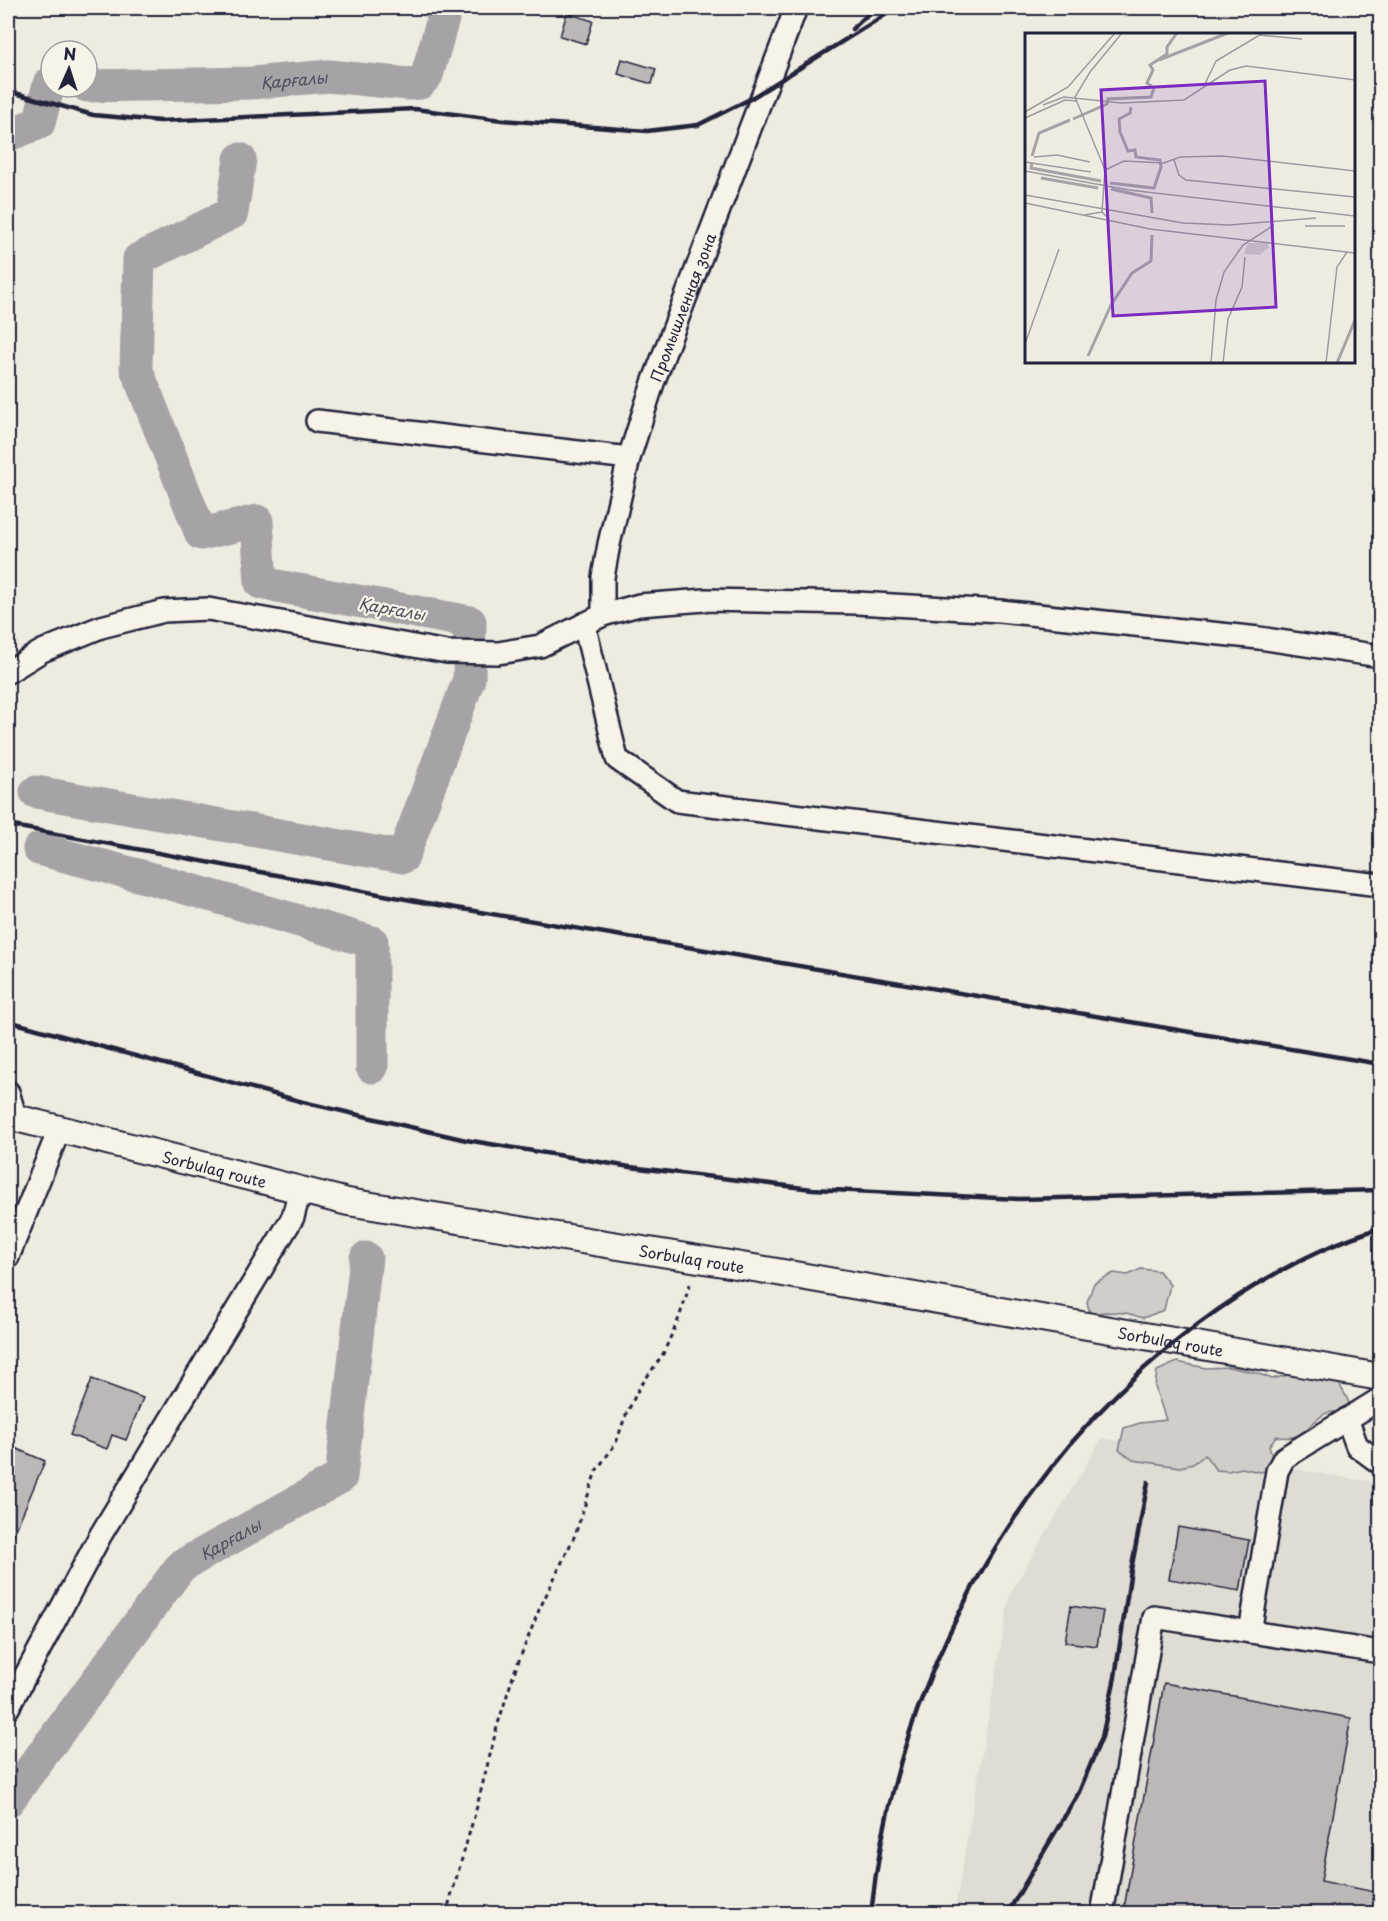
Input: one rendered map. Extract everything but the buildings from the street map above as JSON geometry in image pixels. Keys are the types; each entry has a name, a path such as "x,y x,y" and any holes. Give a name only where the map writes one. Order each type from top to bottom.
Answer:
{"main road":[{"name":"Sorbulaq route","path":"12,1117 348,1202 698,1259 1380,1377"}],"street":[{"name":"Промышленная зона","path":"796,8 653,382 629,458 594,620 617,759 677,801 1380,885"},
{"path":"317,421 629,458"},
{"path":"8,672 42,651 101,627 164,611 208,609 447,652 498,653 540,646 594,620 639,605 705,600 857,603 976,610 1259,638 1380,656"},
{"path":"8,1092 12,1117"},
{"path":"8,1257 59,1130"},
{"path":"8,1708 100,1536 293,1217 300,1190"},
{"path":"1250,1632 1277,1471 1284,1458 1380,1399"},
{"path":"1347,1419 1356,1446 1380,1463"},
{"path":"1102,1914 1154,1617 1380,1652"}],"path":[{"path":"446,1914 514,1672 538,1610 575,1535 596,1471 615,1443 638,1390 663,1354 680,1318 698,1259"}],"shaded area":[{"path":"1141,1269 1159,1271 1170,1285 1164,1310 1143,1318 1126,1313 1090,1314 1087,1302 1094,1283 1114,1273 1128,1275"},
{"path":"1177,1362 1206,1368 1229,1367 1272,1379 1292,1374 1335,1377 1347,1397 1351,1411 1327,1413 1294,1437 1276,1436 1269,1446 1273,1459 1273,1470 1259,1472 1242,1468 1228,1471 1216,1470 1205,1455 1193,1464 1180,1467 1133,1460 1119,1450 1124,1428 1140,1423 1166,1420 1155,1387 1157,1371"},
{"path":"1102,1438 1380,1483 1380,1913 954,1914 1010,1594"}],"waterway":[{"name":"Қарғалы","path":"99,86 252,83 329,76 408,84 420,83 427,75 446,8"},
{"name":"Қарғалы","path":"8,135 39,123 45,99"},
{"name":"Қарғалы","path":"36,792 403,857 469,679 470,622 261,583 257,521 201,534 136,368 139,259 232,213 240,159"},
{"name":"Қарғалы","path":"39,849 164,882 372,942 372,1067"},
{"name":"Қарғалы","path":"8,1801 181,1566 341,1477 366,1258"}],"railway":[{"path":"852,29 875,8"},
{"path":"8,91 93,115 160,121 415,109 502,120 647,131 698,125 750,99 896,8"},
{"path":"8,825 427,903 1380,1064"},
{"path":"8,1021 303,1102 466,1140 630,1167 812,1189 1019,1199 1380,1190"},
{"path":"871,1914 884,1828 906,1744 936,1663 974,1585 1019,1512 1071,1443 1131,1381 1197,1325 1240,1295 1284,1269 1331,1246 1380,1228"},
{"path":"1007,1914 1079,1792 1102,1737 1115,1677 1131,1570 1148,1482"}]}
